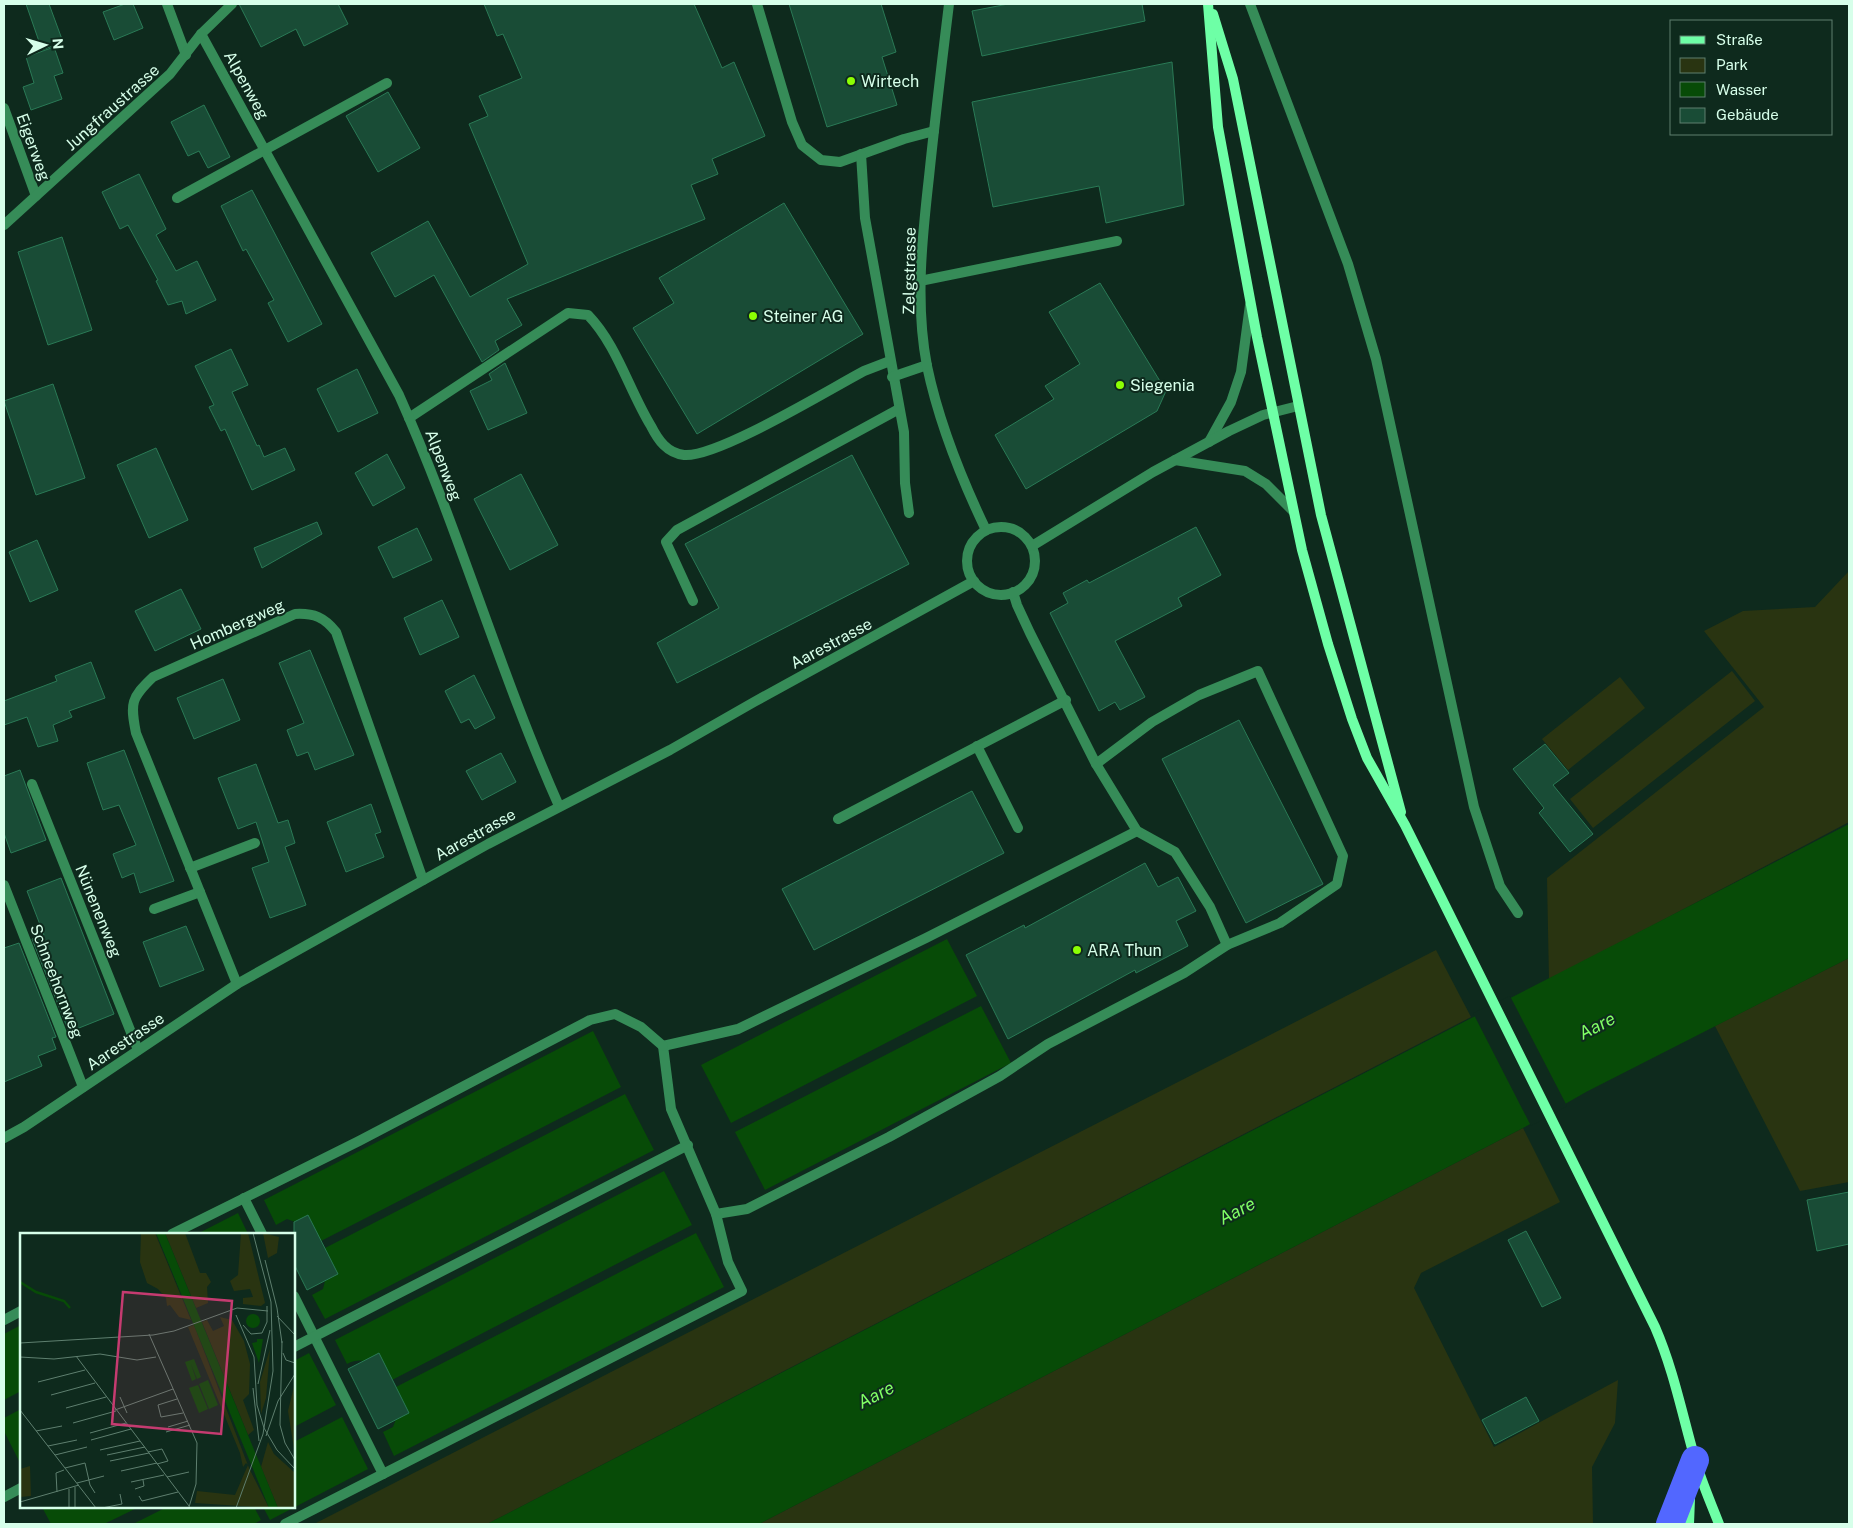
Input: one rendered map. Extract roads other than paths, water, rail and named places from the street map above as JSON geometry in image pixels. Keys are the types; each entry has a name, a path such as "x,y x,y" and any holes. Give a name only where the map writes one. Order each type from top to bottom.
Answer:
{"highway":[{"path":"1670,1524 1695,1460"}],"main road":[{"path":"1209,4 1218,127 1250,301 1293,511 1328,644 1352,718 1368,758 1405,825 1473,965 1572,1155 1666,1352 1680,1398 1695,1460 1719,1524"},
{"path":"1209,4 1233,79 1298,406 1336,576 1386,750 1405,825"},
{"path":"1690,1524 1695,1460"}],"street":[{"path":"167,4 186,55"},
{"name":"Jungfraustrasse","path":"4,225 170,74 201,34 232,4"},
{"path":"757,4 792,122 802,145 821,160 840,162 934,131"},
{"name":"Zelgstrasse","path":"949,4 934,131 920,281 927,365 946,432 986,530"},
{"path":"1250,4 1361,305 1376,359 1474,807 1500,886 1518,913"},
{"name":"Alpenweg","path":"201,34 409,418 535,752 559,806"},
{"path":"177,198 266,151 387,83"},
{"name":"Eigerweg","path":"4,108 36,196"},
{"path":"861,154 865,218 892,377 904,432 908,513"},
{"path":"920,281 1117,241"},
{"path":"1208,443 1231,402 1241,372 1250,301"},
{"path":"409,418 568,313 588,315 602,329 650,426 663,445 673,452 684,455 715,450 864,371 890,361"},
{"path":"892,377 927,365"},
{"path":"1032,546 1175,460 1252,419 1298,406"},
{"path":"693,601 666,542 677,530 900,409"},
{"path":"1175,460 1245,471 1266,484 1293,511"},
{"path":"1006,528 1015,530 1023,535 1032,546 1035,567 1031,577 1024,586 1014,592 992,593 974,582 967,558 970,546 976,537 986,530 1006,528"},
{"name":"Aarestrasse","path":"4,1138 237,984 423,880 559,806 670,750 974,582"},
{"path":"1014,592 1020,612 1066,700 1096,764 1137,831 1175,852 1210,907 1227,945"},
{"name":"Hombergweg","path":"237,984 136,733 132,711 136,693 153,677 295,614 311,613 326,620 336,632 423,880"},
{"path":"716,1214 748,1209 889,1137 1000,1076 1048,1044 1184,974 1227,945 1280,923 1337,884 1343,856 1258,671 1199,695 1152,722 1096,764"},
{"path":"838,819 1066,700"},
{"path":"977,746 1018,828"},
{"name":"Nünenenweg","path":"32,784 138,1050"},
{"path":"664,1046 738,1029 926,938 1137,831"},
{"path":"190,868 255,843"},
{"name":"Schneehornweg","path":"4,885 82,1087"},
{"path":"154,909 200,892"},
{"path":"174,1233 359,1141 590,1020 615,1014 641,1027 664,1046 671,1109 716,1214 728,1262 742,1291 285,1524"},
{"path":"295,1347 688,1145"},
{"path":"244,1198 262,1233"},
{"path":"295,1298 383,1474"},
{"path":"4,1320 20,1312"},
{"path":"4,1497 20,1489"}],"water":[{"name":"Aare","path":"1849,824 1849,958 1586,1092 1523,1128 759,1524 487,1524"},
{"path":"947,939 977,996 731,1123 701,1065"},
{"path":"981,1006 1011,1063 765,1190 735,1132"},
{"path":"593,1031 621,1087 321,1241 308,1215 295,1222 287,1219 276,1225 264,1200"},
{"path":"625,1094 654,1150 325,1319 312,1295 323,1289 325,1281 338,1274 325,1248"},
{"path":"664,1171 692,1225 392,1380 376,1367 366,1362 354,1361 347,1364 335,1340"},
{"path":"238,1213 248,1233 199,1233"},
{"path":"696,1233 724,1287 394,1456 383,1432 393,1427 396,1419 409,1413 396,1387"},
{"path":"20,1326 20,1392 4,1400 4,1334"},
{"path":"309,1353 336,1405 295,1426 295,1360"},
{"path":"20,1410 20,1463 4,1431 4,1418"},
{"path":"342,1417 368,1469 295,1507 295,1441"},
{"path":"43,1508 137,1508 104,1524 51,1524"},
{"path":"165,1508 255,1508 261,1520 254,1524 133,1524"},
{"path":"264,1508 293,1508 270,1520"}],"place":[{"name":"Wirtech","path":"851,81"},
{"name":"Steiner AG","path":"753,316"},
{"name":"Siegenia","path":"1120,385"},
{"name":"ARA Thun","path":"1077,950"}]}
